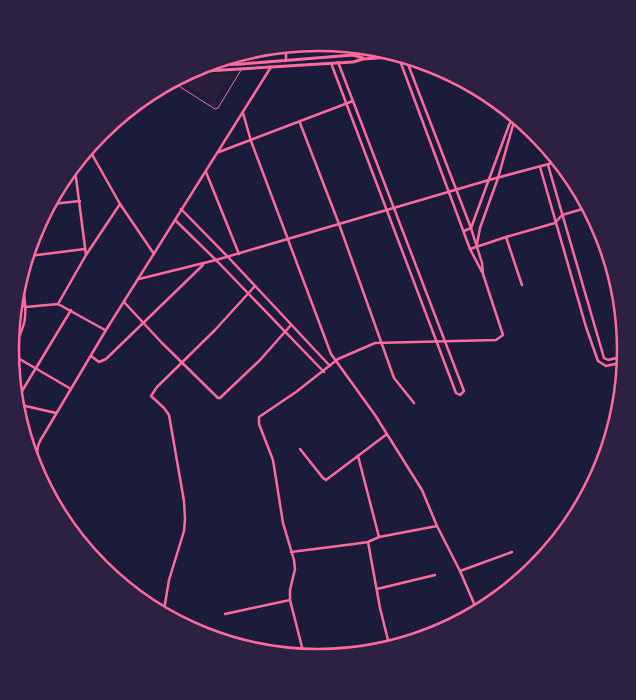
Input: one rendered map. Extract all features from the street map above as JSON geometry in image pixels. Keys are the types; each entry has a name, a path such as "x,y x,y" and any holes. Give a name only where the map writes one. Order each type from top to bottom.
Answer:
{"main road":[{"path":"231,64 353,55 363,58 378,57"},
{"path":"212,71 353,62 363,58"}],"street":[{"path":"286,52 286,61"},
{"path":"331,63 456,393 460,395 464,391 338,62"},
{"path":"401,63 470,249 477,266 483,274"},
{"path":"302,649 290,600 290,590 295,569 292,552 283,523 273,460 259,424 259,418 324,372 335,361 356,350 380,341 500,339 503,333 483,274 482,263 471,228 408,65"},
{"path":"37,451 37,448 56,413 106,330 271,67"},
{"path":"218,153 353,101"},
{"path":"243,113 251,141 326,343 335,361 422,490 436,526 460,570 475,605"},
{"path":"300,122 394,378 414,403"},
{"path":"464,231 471,228 512,123"},
{"path":"477,247 480,228 498,178 513,123"},
{"path":"361,144 368,141"},
{"path":"92,154 120,204 154,254"},
{"path":"139,279 239,254 489,180 552,164"},
{"path":"548,165 597,338 606,360 617,358"},
{"path":"371,170 378,167"},
{"path":"540,167 586,327 598,361 609,366 617,364"},
{"path":"206,172 239,254"},
{"path":"76,175 86,255"},
{"path":"57,203 80,201"},
{"path":"58,304 86,255 120,204"},
{"path":"470,249 555,223 562,215 582,209"},
{"path":"181,210 228,257 330,366"},
{"path":"175,220 324,372"},
{"path":"506,237 522,285"},
{"path":"399,242 406,239"},
{"path":"35,255 85,249"},
{"path":"91,356 99,362 106,359 205,263"},
{"path":"411,272 418,270"},
{"path":"165,607 170,580 184,532 185,509 169,415 151,396 157,387 255,286"},
{"path":"19,336 24,324 26,307 24,295"},
{"path":"422,303 429,301"},
{"path":"124,302 218,398 236,384 291,325"},
{"path":"22,305 26,307 58,304 106,330"},
{"path":"22,392 71,310"},
{"path":"591,340 597,338"},
{"path":"19,359 71,389"},
{"path":"25,407 56,413"},
{"path":"300,449 322,478 326,480 386,434"},
{"path":"358,456 379,537"},
{"path":"292,552 368,542 379,537 436,526"},
{"path":"368,542 388,640"},
{"path":"460,570 512,552"},
{"path":"377,589 435,575"},
{"path":"226,614 290,600"}],"lane":[{"path":"178,86 215,109 218,108 242,69"}],"shaded area":[{"path":"234,74 234,78 227,81 216,99 218,104 216,107 211,106 208,99 187,85 182,84 200,76"}]}
